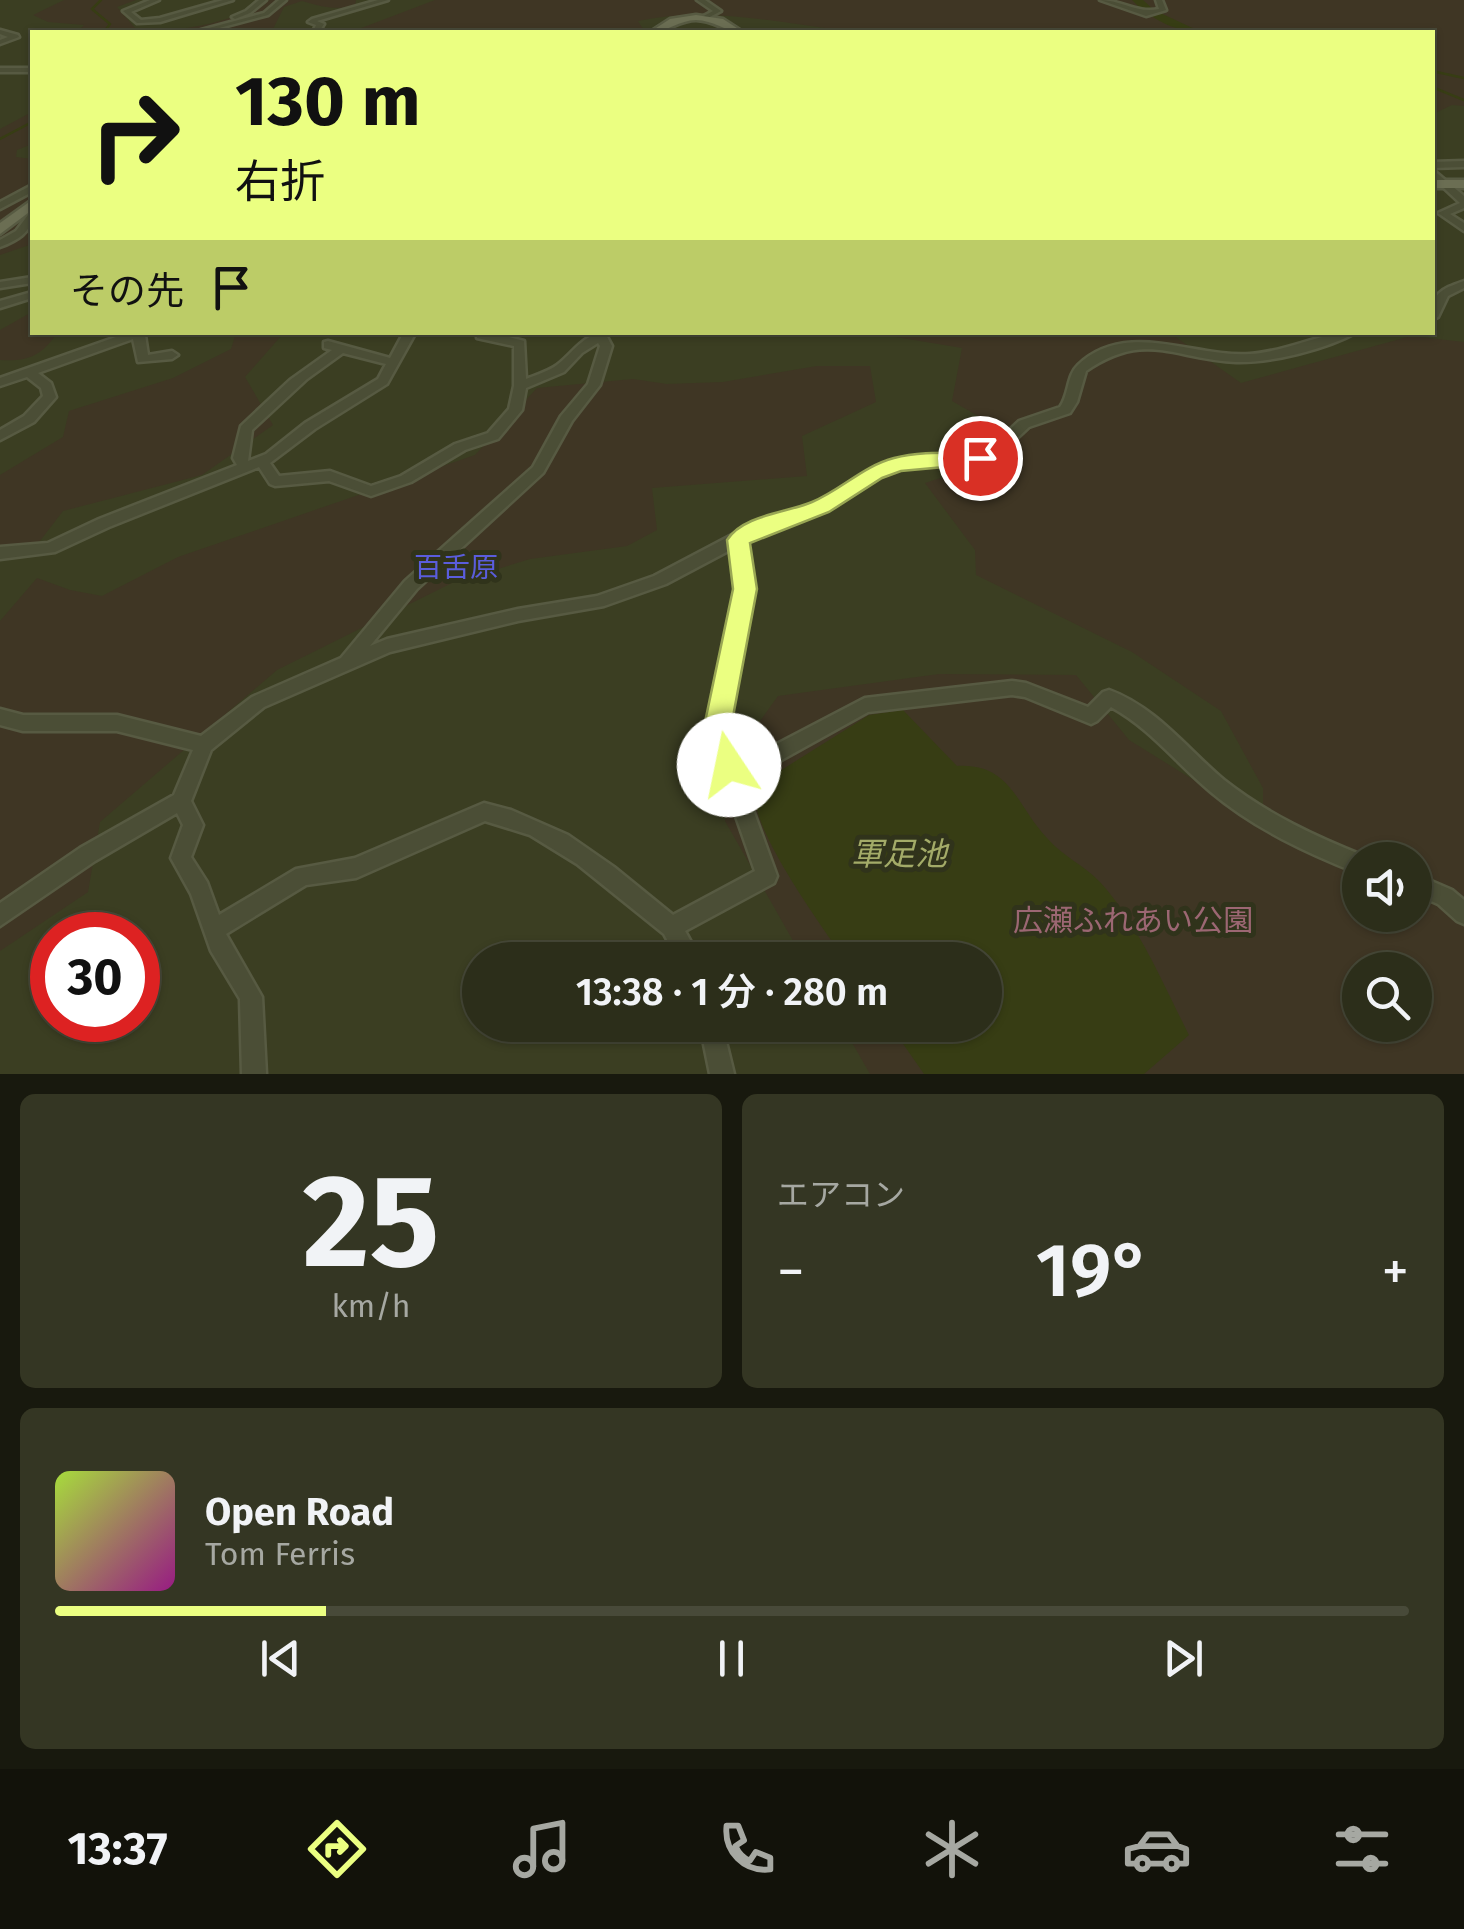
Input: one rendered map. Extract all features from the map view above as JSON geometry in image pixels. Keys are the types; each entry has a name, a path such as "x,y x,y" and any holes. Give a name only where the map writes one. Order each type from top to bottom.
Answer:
{"main road":[{"path":"658,30 669,22 702,19 725,22 735,30"},
{"path":"1438,185 1463,185"},
{"path":"0,230 30,206"}],"street":[{"path":"156,0 126,10 143,22 230,0"},
{"path":"190,30 248,12 263,0"},
{"path":"206,30 266,14 282,0"},
{"path":"334,2 360,0"},
{"path":"317,30 320,24 314,20 384,0"},
{"path":"700,0 718,10 702,19"},
{"path":"1103,0 1152,14 1163,10 1159,0"},
{"path":"0,32 15,37 0,42"},
{"path":"0,70 30,70"},
{"path":"1435,169 1464,164"},
{"path":"1438,185 1464,203"},
{"path":"0,206 30,189"},
{"path":"1464,203 1443,212 1464,228"},
{"path":"0,244 20,233 30,219"},
{"path":"0,285 30,280"},
{"path":"1435,311 1443,294 1464,284"},
{"path":"0,305 30,297"},
{"path":"0,382 138,335"},
{"path":"141,335 142,359 172,355"},
{"path":"0,554 50,548 104,522 262,461 383,381 409,335"},
{"path":"262,461 275,481 330,476 372,491 406,479 460,446 493,436 514,410 520,386 520,344 493,341 481,335"},
{"path":"0,916 37,886 102,844 180,802 204,745 258,702 346,663 387,646 445,630 598,602 660,580 752,531 822,507 875,473 898,464 992,454 1024,424 1065,410 1080,369 1115,348 1148,344 1234,358 1260,358 1340,335"},
{"path":"346,663 412,585 538,470 566,418 594,385 605,338 592,339 560,370 520,386"},
{"path":"246,468 240,458 246,429 333,348 391,362"},
{"path":"29,372 47,386 50,396 44,418 53,419"},
{"path":"287,387 302,379"},
{"path":"0,436 46,404"},
{"path":"671,927 767,876 730,770 718,722 745,589 738,540"},
{"path":"730,770 750,767 865,705 1012,688 1091,716 1109,697 1136,710 1162,730 1228,795 1342,857"},
{"path":"0,717 23,724 117,723 204,745"},
{"path":"180,802 193,825 181,858 200,888 219,942 251,997 254,1074"},
{"path":"217,928 304,876 356,868 484,812 502,815 580,852 671,927 680,942"},
{"path":"1432,892 1464,914"},
{"path":"714,1042 722,1074"}],"green space":[{"path":"64,0 136,0 117,7 135,28 169,29 216,22 263,6 269,0 356,0 355,6 347,7 302,1 284,7 272,30 80,30 84,25 48,22 33,15"},
{"path":"435,0 1464,0 1464,106 1452,105 1435,113 1435,30 829,30 731,16 685,15 638,21 644,30 356,30"},
{"path":"30,113 30,145 17,150 16,157 30,159 30,245 0,255 0,129"},
{"path":"30,313 30,335 55,335 33,356 0,360 0,330"},
{"path":"235,335 287,335 281,336 245,377 273,425 202,475 63,511 33,550 0,560 0,475 63,437 69,411 173,378 231,349"},
{"name":"広瀬ふれあい公園","path":"884,335 1173,335 1241,383 1411,336 1464,342 1464,1074 870,1074 852,1042 1002,1042 1002,942 794,942 725,821 742,746 778,696 939,674 1076,675 1129,740 1263,823 1263,788 1221,711 1132,652 976,575 975,550 925,483 1006,456 985,420 952,401 962,348"},
{"path":"817,366 870,366 876,402 802,436 807,476 652,488 657,530 627,546 530,559 452,583 277,670 100,822 88,892 58,912 30,912 30,931 0,951 0,621 37,578 102,596 178,557 475,455 537,388 633,379 667,384 723,382"}],"water":[{"name":"軍足池","path":"903,710 957,766 989,771 1011,788 1047,838 1100,882 1127,917 1189,1035 1144,1074 924,1074 902,1042 1002,1042 1002,942 833,942 773,848 755,802 756,786 869,715"}],"waterway":[{"path":"101,0 92,9 110,24 106,30"},
{"path":"1137,0 1150,12 1191,30"},
{"path":"1435,72 1464,78"},
{"path":"1435,88 1464,100"},
{"path":"0,139 30,123"}],"district":[{"name":"百舌原","path":"456,567"}],"route":[{"path":"729,765 718,722 745,589 738,540 785,518 822,507 875,473 898,464 980,458"}]}
